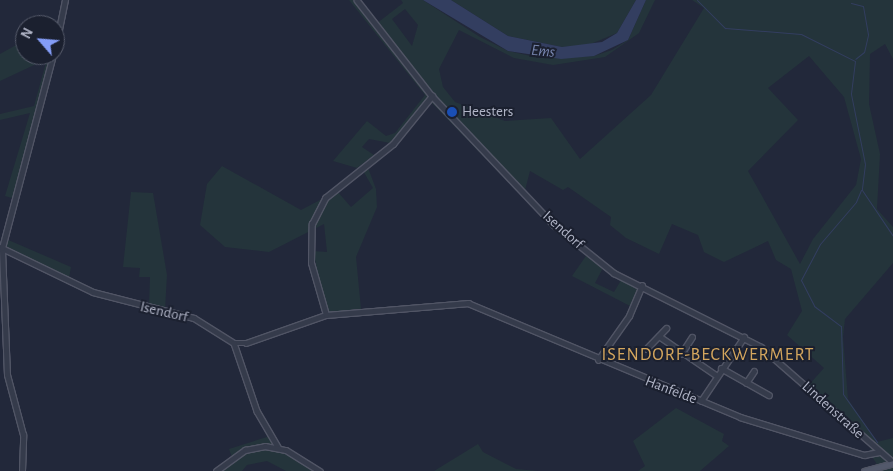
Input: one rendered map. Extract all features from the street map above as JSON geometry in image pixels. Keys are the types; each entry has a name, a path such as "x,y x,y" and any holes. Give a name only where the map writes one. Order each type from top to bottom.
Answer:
{"main road":[{"path":"864,471 893,463"}],"street":[{"path":"62,15 65,0"},
{"name":"Isendorf","path":"357,0 432,96 554,225 609,270 642,286"},
{"path":"22,471 23,435 7,375 1,248 50,65"},
{"path":"320,471 278,447 257,411 234,343 326,315 311,263 312,224 325,198 393,144 432,96"},
{"name":"Isendorf","path":"1,248 94,292 194,318 234,343"},
{"path":"598,360 629,316 642,286"},
{"name":"Lindenstraße","path":"642,286 744,337 770,354 893,463"},
{"name":"Hanfelde","path":"326,315 468,303 598,360 701,401 864,456 879,452"},
{"path":"646,349 666,328"},
{"path":"659,336 681,354 716,375"},
{"path":"681,354 692,337"},
{"path":"701,401 716,375 744,337"},
{"path":"721,368 769,395"},
{"path":"746,383 754,371"},
{"path":"216,471 244,450 278,447"}],"shaded area":[{"path":"349,0 357,0 376,24 403,3 401,0 423,0 480,37 508,51 540,58 594,56 612,50 628,40 646,0 655,0 639,33 605,57 553,65 514,58 459,30 439,69 443,87 455,102 505,121 551,118 580,159 651,95 704,8 692,0 893,0 893,59 885,44 870,54 869,104 880,154 877,209 893,227 893,263 845,319 843,337 848,399 877,442 893,438 893,471 874,471 880,469 869,452 872,446 807,387 824,368 787,335 802,311 791,269 776,260 768,241 724,262 704,252 698,235 672,224 659,254 626,238 610,225 611,217 568,187 563,190 530,171 524,194 544,214 542,217 427,98 390,143 369,139 362,147 374,155 357,168 333,161 367,121 386,136 395,133 425,95","holes":["405,9 418,25 412,46 392,19","809,56 844,97 861,159 856,185 813,239 800,264 748,171 798,120 768,88"]},
{"path":"451,0 636,0 617,33 586,46 562,47 508,36"},
{"path":"15,46 15,65 34,65 0,81 0,54"},
{"path":"45,65 49,65 12,198 5,196 30,113 0,120 0,114 34,106"},
{"path":"367,165 376,189 377,207 356,257 361,309 327,313 313,251 327,252 324,224 269,252 225,247 200,225 207,184 222,166 301,210 337,191 351,207 373,188 362,169"},
{"path":"131,192 153,193 167,275 165,310 149,306 150,277 139,277 140,268 123,267"},
{"path":"6,239 71,267 69,278 4,245"},
{"path":"588,253 604,266 595,283 614,292 623,277 639,285 630,306 572,276"},
{"path":"676,408 724,434 722,441 729,446 700,471 638,471 645,466 633,441"},
{"path":"270,436 276,449 316,471 286,471 267,461 247,465 242,471 219,471 233,460 229,449"},
{"path":"478,444 483,452 516,469 538,471 434,471"}],"water":[{"name":"Ems","path":"423,0 451,0 508,36 562,47 602,42 617,33 636,0 646,0 628,40 594,56 561,59 508,51"}],"waterway":[{"path":"697,0 725,28 801,34 855,61 851,94 865,164 862,190 893,236"},
{"path":"851,3 863,6 868,35 864,52 855,59"},
{"path":"861,190 856,202 820,244 801,280 814,306 841,326 843,394 877,442"}],"place":[{"name":"Heesters","path":"452,112"}],"district":[{"name":"ISENDORF-BECKWERMERT","path":"708,355"}]}
